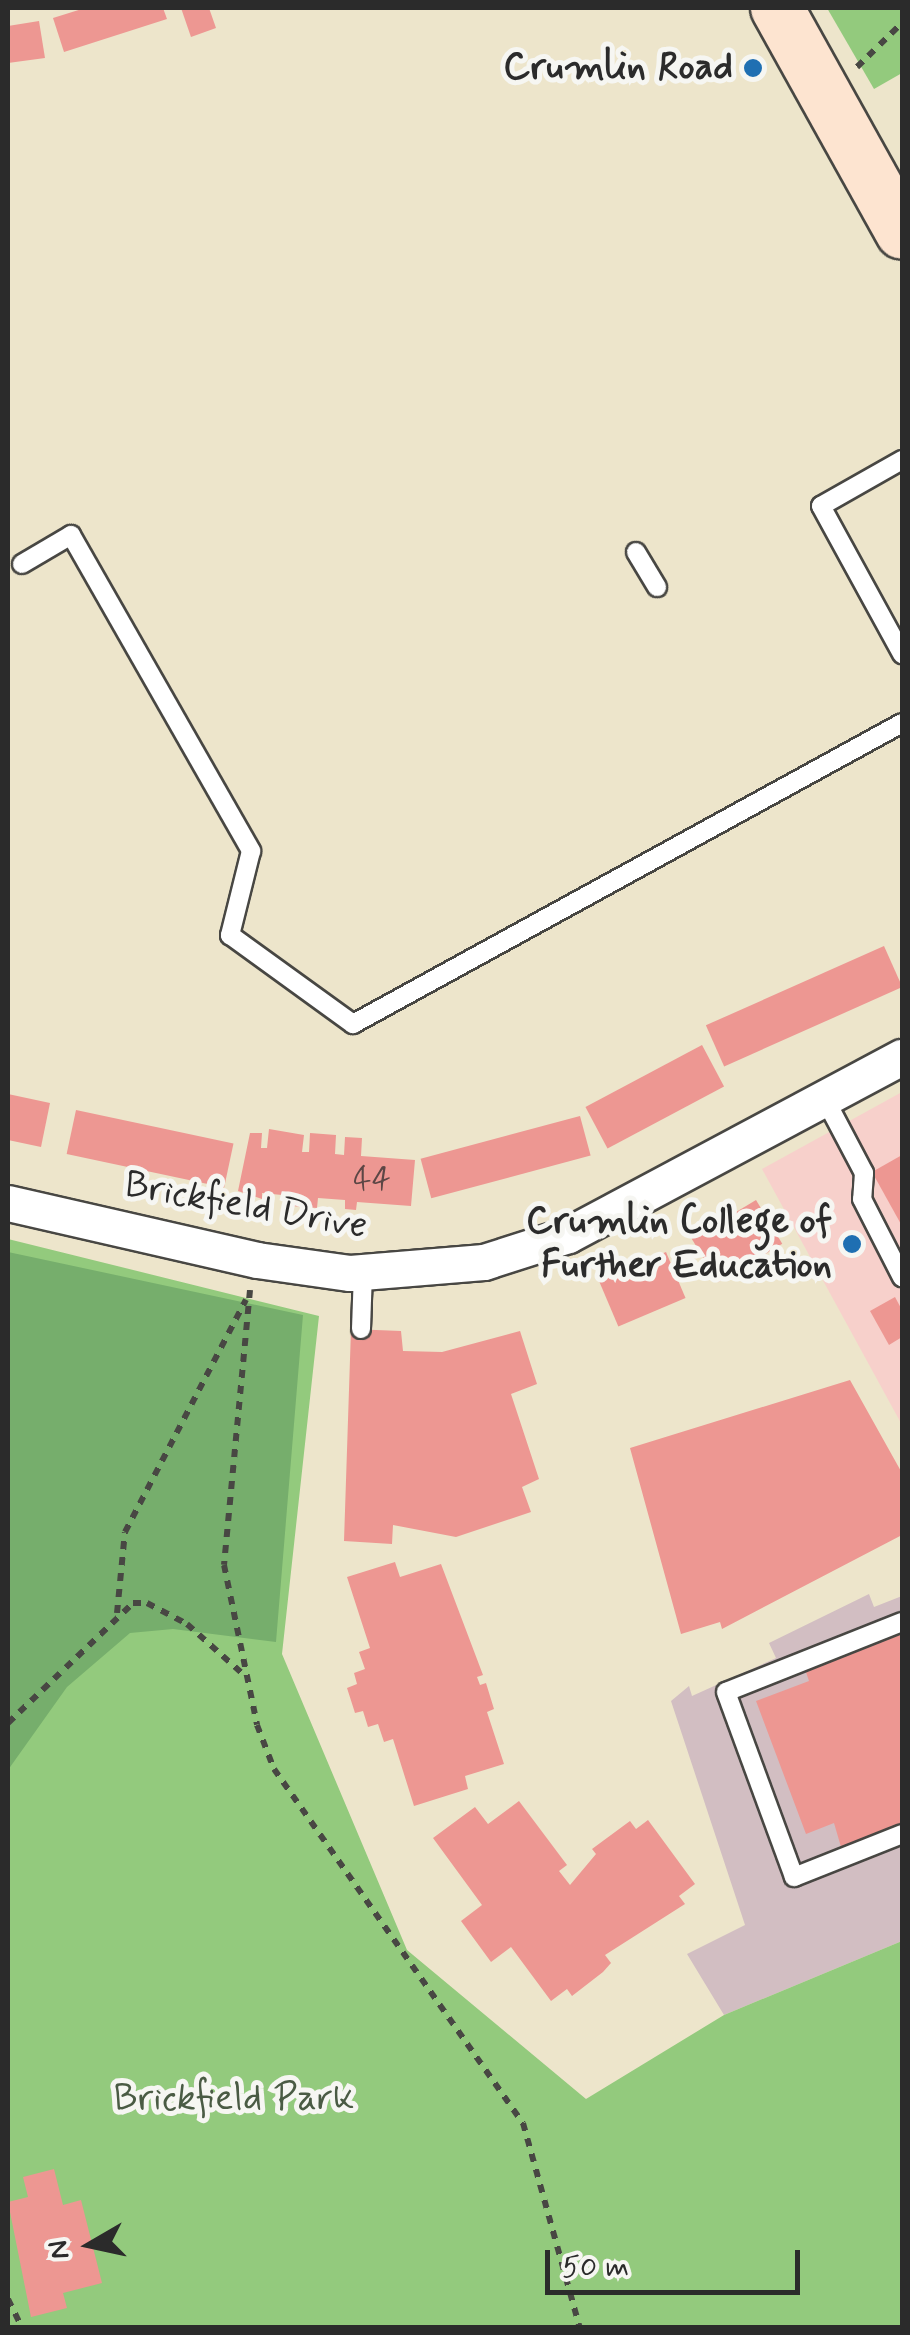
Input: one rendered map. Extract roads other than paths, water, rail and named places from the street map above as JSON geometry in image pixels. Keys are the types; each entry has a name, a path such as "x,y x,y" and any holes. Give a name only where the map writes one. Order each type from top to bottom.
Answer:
{"main road":[{"path":"777,8 902,233"}],"street":[{"name":"Brickfield Drive","path":"8,1203 257,1260 363,1273 484,1262 568,1235 902,1057"}],"lane":[{"path":"902,460 821,506 902,654"},
{"path":"22,564 70,535 251,850 230,935 353,1024 902,724"},
{"path":"636,552 657,587"},
{"path":"825,1099 864,1173 862,1199 902,1277"},
{"path":"361,1329 363,1273"},
{"path":"902,1622 726,1692 794,1877 902,1834"}],"place":[{"name":"Crumlin Road","path":"753,68"},
{"name":"Crumlin College of Further Education","path":"852,1244"}],"park label":[{"name":"Brickfield Park","path":"234,2099"}]}
